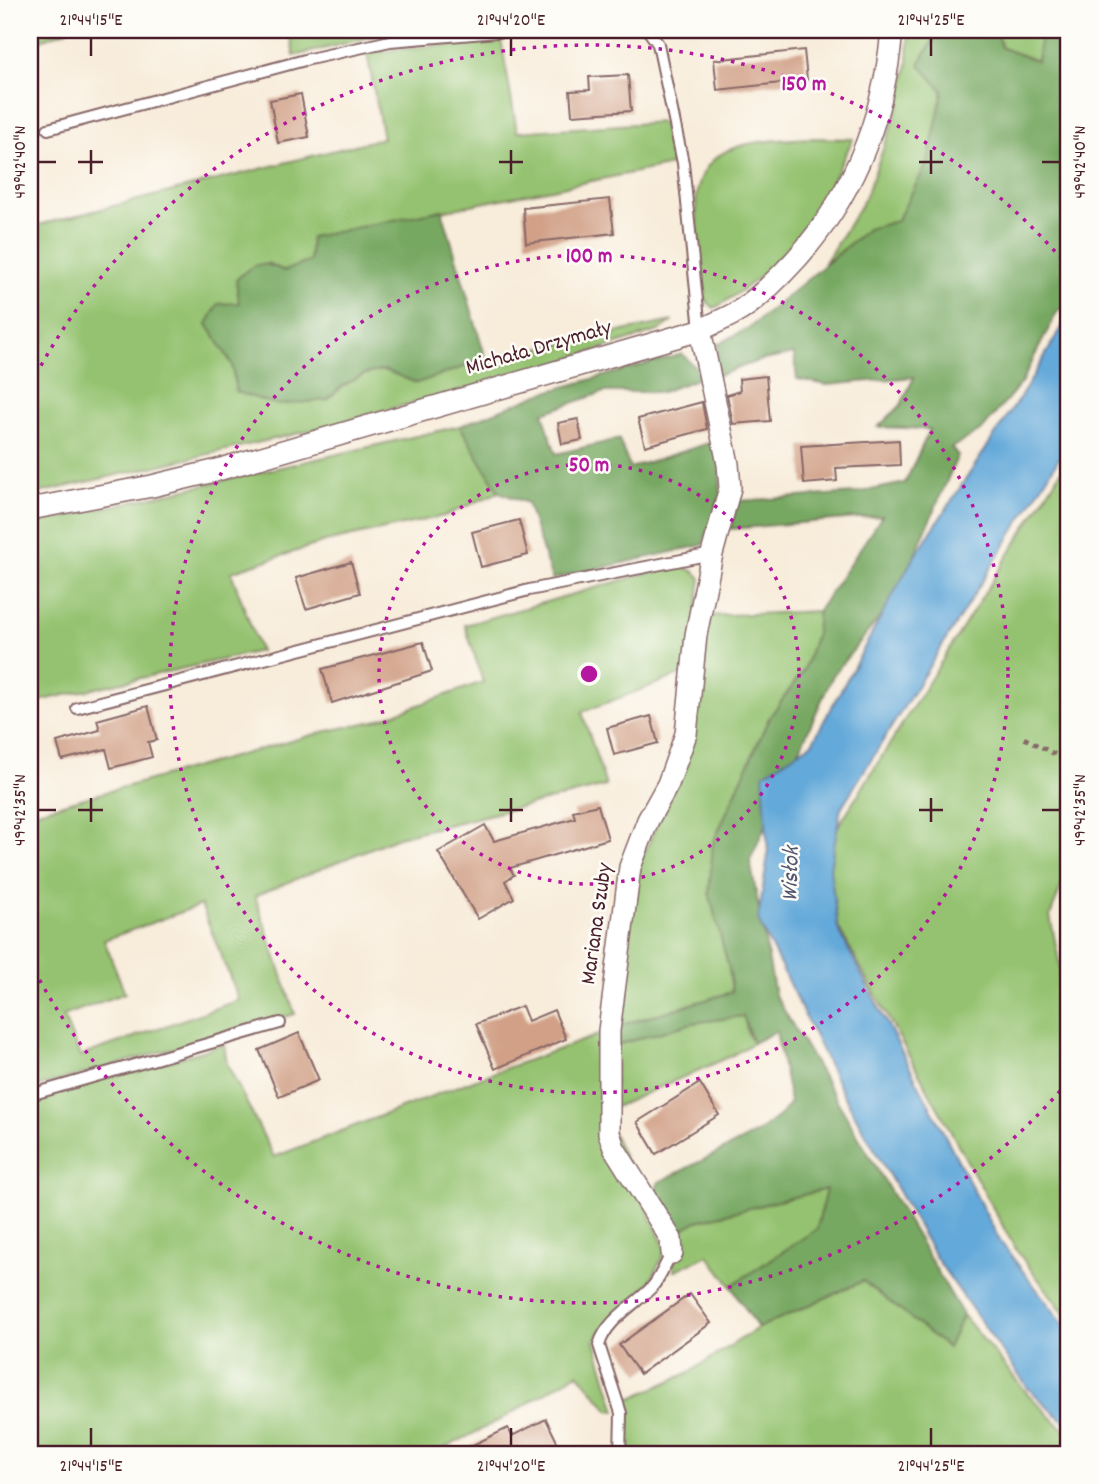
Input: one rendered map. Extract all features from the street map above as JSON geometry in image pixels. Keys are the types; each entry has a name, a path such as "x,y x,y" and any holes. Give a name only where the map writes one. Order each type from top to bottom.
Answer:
{"street":[{"name":"Michała Drzymały","path":"30,509 152,486 214,471 700,330 738,311 764,292 819,233 848,188 872,132 890,60 892,30"},
{"name":"Mariana Szuby","path":"672,1253 671,1239 614,1148 609,1133 609,1031 631,867 648,820 668,784 687,734 696,635 712,554 730,488 728,464 700,330"}],"lane":[{"path":"48,129 305,60 390,41 520,30"},
{"path":"648,30 658,44 683,163 700,330"},
{"path":"77,708 529,590 712,554"},
{"path":"30,1095 280,1023"},
{"name":"Mariana Szuby","path":"620,1454 621,1413 599,1345 602,1335 653,1286 672,1253"}],"path":[{"path":"1024,738 1068,761"}],"green space":[{"path":"30,30 68,30 30,44"},
{"path":"289,30 424,30 388,33 294,56"},
{"path":"909,30 940,30 919,64 943,91 928,162 897,221 868,229 824,264 865,198 900,103 908,63"},
{"path":"940,30 995,30 1002,48 1037,61 1042,30 1068,30 1068,303 1057,312 1021,383 982,430 951,448 958,455 897,596 833,675 750,860 775,995 963,1315 948,1348 863,1281 758,1328 731,1286 817,1229 826,1189 697,1221 674,1234 653,1194 659,1182 757,1133 781,1114 790,1102 776,1031 753,1043 743,1016 692,1023 617,1045 618,1026 732,992 730,973 709,893 713,843 769,718 804,670 816,634 818,611 882,516 729,529 739,501 856,493 905,483 930,429 878,427 901,405 914,377 827,385 797,379 794,354 758,361 716,376 718,344 749,328 868,229 897,221 928,162 943,91 919,64"},
{"path":"995,30 1042,30 1037,61 1002,48"},
{"path":"501,39 517,132 663,122 672,165 311,237 310,261 284,271 268,263 239,304 207,324 232,364 236,392 327,400 346,384 370,372 386,371 417,383 486,359 673,321 658,331 512,377 304,432 30,495 30,227 383,138 367,53"},
{"path":"853,139 820,203 794,241 761,275 714,308 706,301 702,292 696,211 698,187 705,170 716,157 731,149 767,141"},
{"path":"442,210 486,359 417,383 384,370 365,374 342,386 327,400 278,405 236,392 232,364 207,324 218,304 239,303 236,280 242,274 253,266 263,264 284,271 310,261 311,237"},
{"path":"682,354 697,369 699,378 662,392 604,392 543,413 556,454 619,439 630,468 718,440 721,494 703,545 552,579 527,503 499,492 460,426 539,394"},
{"path":"460,426 499,492 444,516 325,542 231,572 260,651 30,703 30,525"},
{"path":"1068,460 1068,868 1050,916 1068,1006 1068,1318 1016,1250 829,910 827,844"},
{"path":"681,567 697,574 701,579 688,672 582,712 606,786 398,837 255,896 295,1014 30,1089 30,813 323,732 374,721 483,682 465,625 651,572","holes":["201,905 239,1000 80,1056 63,1016 125,993 104,940"]},
{"path":"818,611 816,634 804,670 769,718 713,843 732,992 618,1026 635,874 684,763 707,616"},
{"path":"744,1016 753,1043 731,1056 613,1108 617,1045 692,1023"},
{"path":"604,1033 603,1111 666,1250 649,1284 600,1331 595,1341 616,1411 609,1410 578,1373 502,1419 433,1454 30,1454 30,1096 173,1060 224,1044 227,1064 274,1157"},
{"path":"827,1189 817,1229 731,1286 708,1255 674,1271 674,1234 697,1221"},
{"path":"863,1281 948,1347 963,1315 1026,1392 1068,1434 1068,1454 625,1454 625,1401 688,1373 758,1328"}],"water":[{"name":"Wisłok","path":"1068,317 1068,444 841,808 830,868 838,929 1000,1241 1068,1330 1068,1425 1028,1388 936,1258 843,1094 758,920 768,855 763,774 812,743 911,562 1026,388"}],"building":[{"path":"804,50 807,80 717,90 714,60"},
{"path":"628,75 631,111 572,115 570,91 590,90 589,77"},
{"path":"301,94 309,137 278,143 270,100"},
{"path":"610,199 614,233 526,243 523,208"},
{"path":"766,376 770,421 733,424 727,395 740,391 739,379"},
{"path":"702,402 707,429 645,446 638,419"},
{"path":"578,419 582,440 562,444 558,423"},
{"path":"899,440 900,465 836,468 837,481 804,484 801,446"},
{"path":"519,520 528,555 481,567 472,532"},
{"path":"351,562 360,593 306,609 296,578"},
{"path":"423,642 432,671 332,703 322,669"},
{"path":"148,706 157,740 148,742 152,757 111,768 106,749 62,760 57,742 100,730 97,720"},
{"path":"651,716 658,743 614,755 607,728"},
{"path":"598,805 608,839 510,868 514,875 505,881 514,898 478,919 438,852 485,825 494,841 575,818 573,811"},
{"path":"522,1006 528,1021 554,1010 566,1039 495,1069 476,1024"},
{"path":"299,1033 319,1080 279,1097 259,1050"},
{"path":"700,1083 719,1115 656,1154 637,1122"},
{"path":"690,1294 711,1323 640,1374 619,1345"},
{"path":"546,1419 563,1454 454,1454 508,1428 512,1436"}]}
